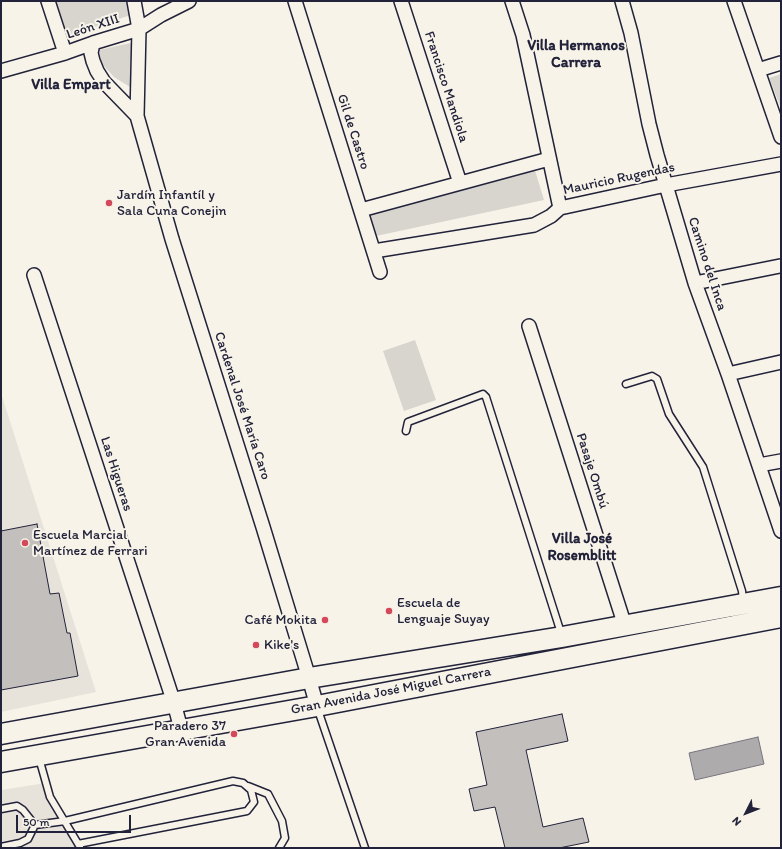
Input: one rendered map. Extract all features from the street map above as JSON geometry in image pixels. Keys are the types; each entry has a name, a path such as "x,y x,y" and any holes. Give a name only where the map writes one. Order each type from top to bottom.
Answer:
{"main road":[{"name":"Gran Avenida José Miguel Carrera","path":"1,734 309,678 562,637 781,597"},
{"name":"Gran Avenida José Miguel Carrera","path":"1,762 316,706 781,617"}],"street":[{"path":"48,1 65,53"},
{"name":"Cardenal José María Caro","path":"134,1 139,29 137,116 172,239 263,527 309,678 316,706"},
{"name":"León XIII","path":"1,71 65,53 93,42 139,29 161,15 189,1"},
{"name":"Gil de Castro","path":"295,1 380,272"},
{"name":"Francisco Mandiola","path":"401,1 460,183"},
{"path":"512,1 523,35 560,208"},
{"name":"Camino del Inca","path":"622,1 631,33 650,124 666,185 695,283 728,374 781,531"},
{"path":"734,1 781,137"},
{"name":"Cardenal José María Caro","path":"93,42 91,53 97,71 104,82 137,116"},
{"path":"758,70 781,63"},
{"path":"361,210 549,159"},
{"name":"Mauricio Rugendas","path":"374,251 534,225 551,216 560,208 666,185 781,164"},
{"path":"695,283 780,266"},
{"name":"Las Higueras","path":"34,275 174,703 181,729"},
{"name":"Pasaje Ombú","path":"529,326 626,626"},
{"path":"728,374 781,362"},
{"path":"759,465 781,461"}],"lane":[{"path":"626,384 652,376 657,379 669,414 703,467 742,592 743,604"},
{"path":"406,431 408,422 483,394 486,397 562,637"},
{"path":"316,706 365,848"},
{"path":"38,755 50,797 80,846 247,811 254,802 251,790 243,783"},
{"path":"35,825 65,821 233,781 243,783 268,794 282,821 285,838 280,848"},
{"path":"1,809 17,806 23,810 35,825"},
{"path":"1,847 20,843 28,839 35,825"}],"shaded area":[{"path":"48,1 130,1 134,14 60,38"},
{"path":"135,42 130,87 114,77 102,64 99,50"},
{"path":"781,74 781,108 769,78"},
{"path":"534,167 544,200 376,236 369,214"},
{"path":"415,340 436,400 404,411 383,351"},
{"name":"Escuela Marcial Martínez de Ferrari","path":"1,393 96,692 1,712"},
{"path":"758,737 764,764 695,780 689,753"},
{"path":"46,783 50,797 80,848 1,848 1,790"}],"building":[{"path":"37,524 50,594 59,593 67,633 70,633 78,676 1,690 1,531"},
{"path":"562,714 568,741 526,750 543,827 583,818 589,842 559,848 505,848 495,807 474,811 469,789 487,785 476,732"}],"place":[{"name":"Jardín Infantíl y Sala Cuna Conejin","path":"109,203"},
{"name":"Escuela Marcial Martínez de Ferrari","path":"25,543"},
{"name":"Escuela de Lenguaje Suyay","path":"389,611"},
{"name":"Café Mokita","path":"325,620"},
{"name":"Kike's","path":"256,645"},
{"name":"Paradero 37 Gran Avenida","path":"234,734"}],"district":[{"name":"Villa Hermanos Carrera","path":"576,54"},
{"name":"Villa Empart","path":"71,85"},
{"name":"Villa José Rosemblitt","path":"582,548"}]}
